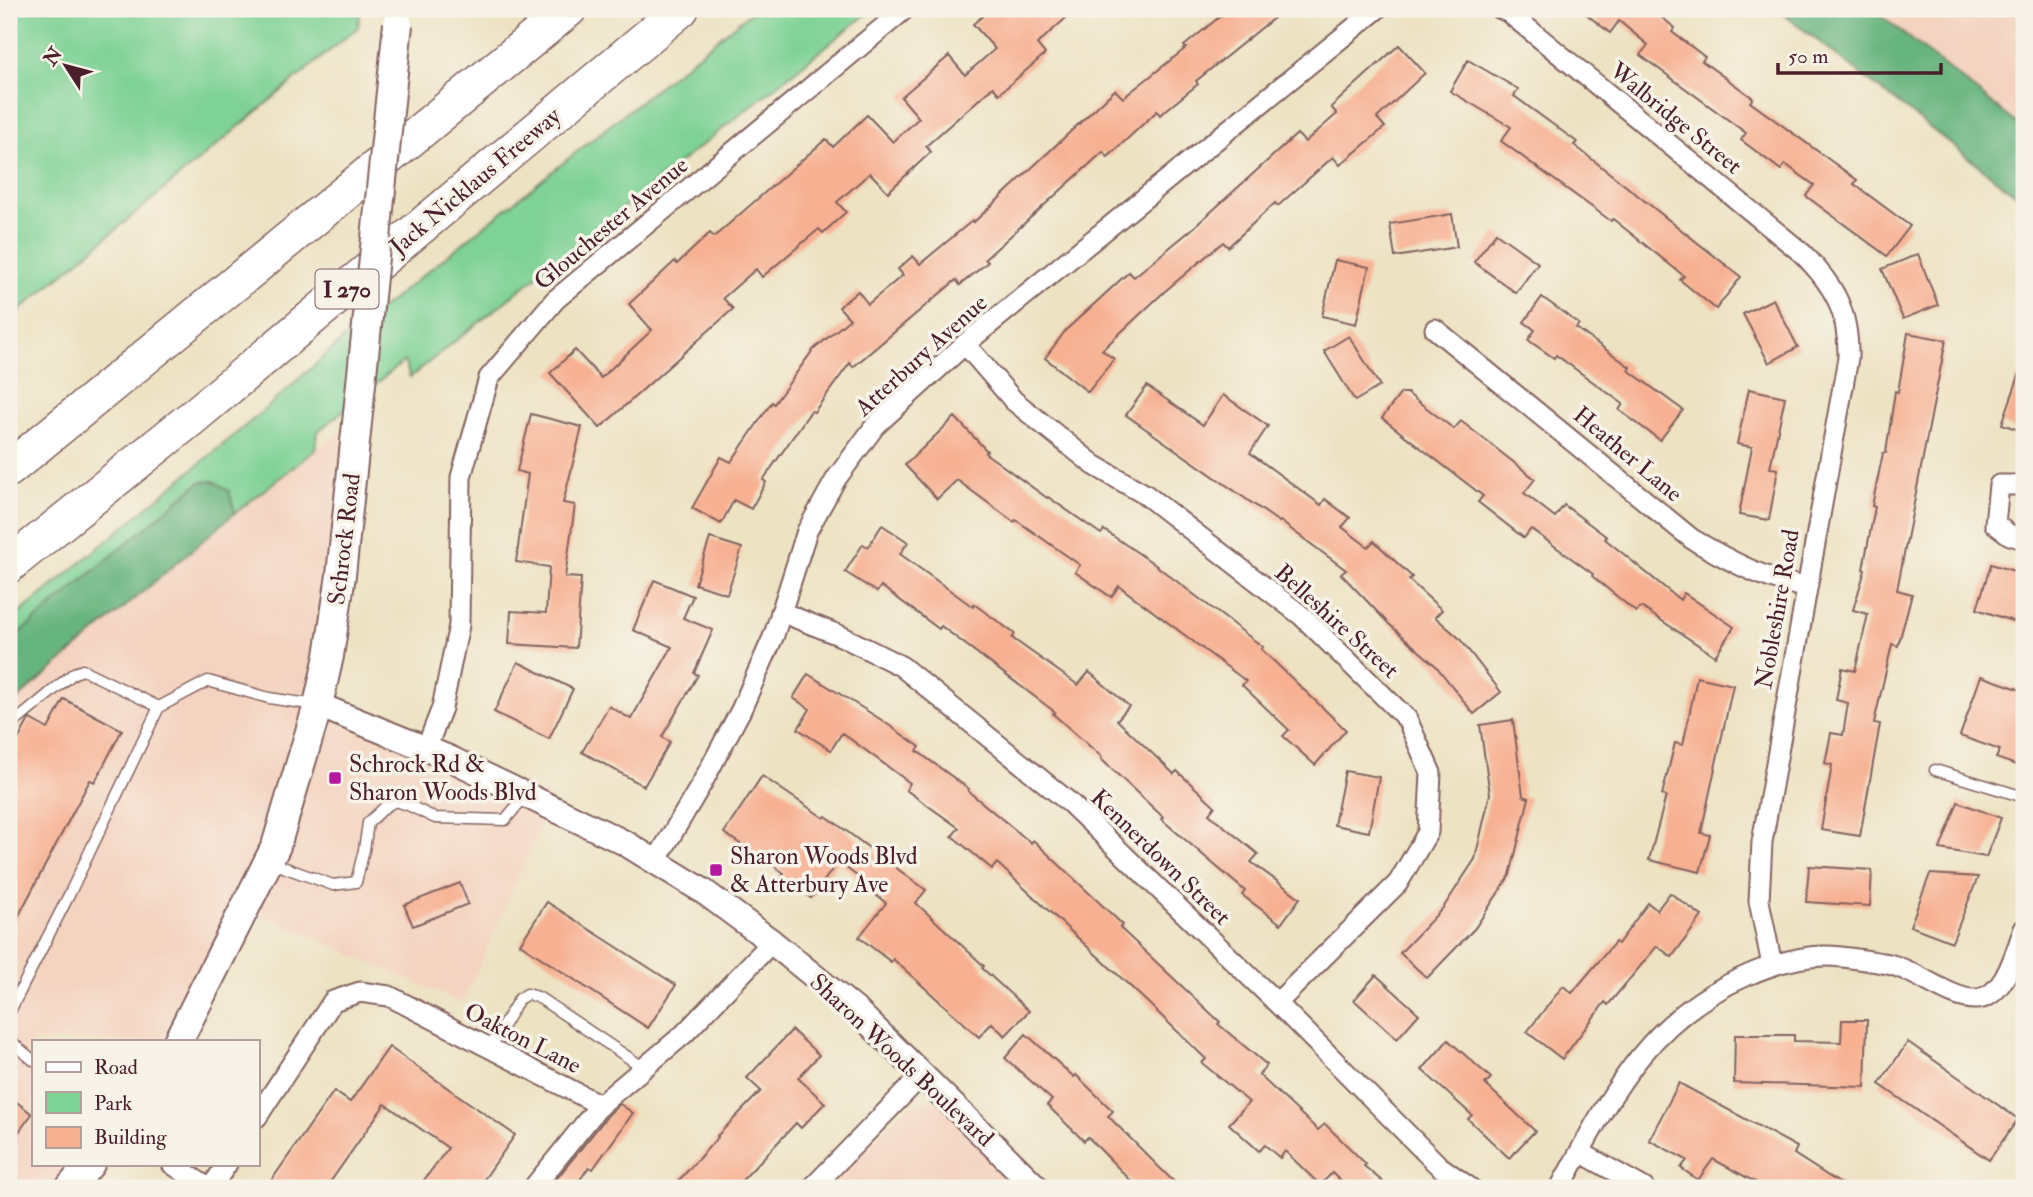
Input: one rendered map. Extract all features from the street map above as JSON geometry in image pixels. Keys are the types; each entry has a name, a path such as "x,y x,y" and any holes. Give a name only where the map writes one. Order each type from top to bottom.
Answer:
{"highway":[{"path":"9,469 569,9"},
{"name":"Jack Nicklaus Freeway","path":"9,565 214,399 681,9"}],"main road":[{"name":"Schrock Road","path":"178,1040 276,846 318,705 329,656 354,452 399,16"},
{"path":"71,1188 88,1166"}],"street":[{"name":"Glouchester Avenue","path":"426,749 442,708 459,625 461,477 489,379 555,300 905,9"},
{"name":"Atterbury Avenue","path":"656,862 741,710 774,635 807,531 835,479 874,426 965,344 1377,9"},
{"name":"Walbridge Street","path":"1501,9 1781,235 1818,269"},
{"name":"Nobleshire Road","path":"1772,965 1759,901 1762,842 1848,358 1849,333 1841,305 1818,269"},
{"name":"Heather Lane","path":"1435,329 1692,538 1737,565 1782,583 1806,587"},
{"name":"Belleshire Street","path":"965,344 1014,401 1094,465 1146,495 1302,616 1407,719 1431,774 1428,832 1398,883 1278,1003"},
{"path":"2024,485 1999,485 1995,524 2010,535 2024,539"},
{"name":"Kennerdown Street","path":"781,612 841,636 901,666 1070,803 1278,1003 1439,1166 1470,1188"},
{"name":"Sharon Woods Boulevard","path":"318,705 426,749 625,843 703,891 772,942 858,1012 1032,1186"},
{"path":"1560,1188 1609,1100 1646,1048 1680,1014 1726,985 1772,965 1824,956 1886,963 1914,973 1959,996 1977,999 1994,992 2005,977 2024,929"},
{"path":"533,1188 600,1105 684,1034 772,942"},
{"name":"Oakton Lane","path":"259,1114 333,1001 360,992 389,996 600,1105"},
{"path":"813,1188 921,1076"},
{"path":"1580,1152 1644,1188"},
{"path":"175,1166 209,1188 226,1166"}],"lane":[{"path":"9,727 74,673 83,670 159,707"},
{"path":"9,1013 159,707 208,681 269,698 318,705"},
{"path":"1935,770 2024,797"},
{"path":"268,861 333,885 356,882 368,823 395,801 408,804 435,818 505,820 525,795"},
{"path":"490,1048 519,999 527,994 538,997 644,1068"},
{"path":"9,1040 32,1059"}],"shaded area":[{"path":"1873,9 2024,9 2024,129"},
{"path":"361,415 320,712 552,798 463,1003 248,909 175,1040 32,1040 32,1166 87,1166 70,1188 9,1188 9,706 235,513"},
{"path":"940,1096 1037,1188 826,1188 909,1105"}],"green space":[{"path":"9,9 361,9 358,27 9,319"},
{"path":"755,9 873,9 410,377 404,361 317,432 315,450 235,513 229,491 9,642 9,622 262,412 347,336"},
{"path":"1777,9 1873,9 2024,129 2024,201"},
{"path":"214,481 229,491 235,513 9,706 9,642 200,482"}],"building":[{"path":"991,9 1076,9 1037,44 1045,54 999,94 993,87 926,146 931,152 888,192 870,173 837,202 846,212 823,233 819,229 762,277 756,269 723,298 733,309 600,428 550,373 575,350 601,378 652,330 629,304 675,261 677,264 710,233 714,237 826,139 833,147 867,115 893,142 919,118 901,97 949,56 965,75 995,49 973,24"},
{"path":"1229,9 1285,9 1196,81 1198,84 1160,115 1157,111 1108,157 1103,152 985,259 988,262 960,285 956,280 853,367 850,363 814,412 811,411 763,480 766,482 751,509 734,500 721,524 692,508 721,457 731,462 772,402 774,404 813,350 850,319 839,307 858,291 868,304 903,275 898,269 913,256 920,264 973,220 974,222 1115,90 1123,98 1186,48 1184,46"},
{"path":"1580,9 1651,9 1675,28 1672,32 1705,57 1702,61 1753,98 1750,102 1857,180 1854,184 1910,226 1887,256 1806,196 1814,185 1785,164 1781,170 1741,140 1746,133 1640,55 1648,45 1619,21 1610,33"},
{"path":"1399,45 1425,73 1377,118 1385,127 1340,165 1333,157 1278,206 1275,203 1228,247 1223,242 1164,292 1102,350 1114,359 1088,392 1045,358 1066,330 1129,272 1134,277 1191,230 1297,134 1305,142 1337,114 1331,107"},
{"path":"1468,60 1518,89 1514,96 1577,142 1574,145 1741,277 1716,309 1680,280 1684,276 1613,219 1611,221 1501,141 1511,127 1450,91"},
{"path":"1452,214 1457,247 1395,257 1390,224"},
{"path":"1496,233 1538,263 1516,293 1474,262"},
{"path":"1918,254 1938,305 1903,319 1882,269"},
{"path":"1335,260 1369,267 1356,324 1322,316"},
{"path":"1542,297 1579,324 1576,328 1630,367 1628,370 1683,410 1660,440 1619,410 1623,404 1556,355 1554,358 1528,340 1535,330 1524,322"},
{"path":"1773,299 1798,347 1769,363 1743,314"},
{"path":"1908,333 1946,340 1897,590 1912,594 1898,646 1892,644 1874,723 1880,724 1860,836 1821,830 1832,765 1825,763 1831,733 1843,735 1848,703 1836,700 1842,668 1855,671 1868,614 1853,610 1865,570 1863,569 1875,507 1872,506 1883,453 1886,453 1895,391 1898,392"},
{"path":"1349,336 1380,386 1355,401 1324,351"},
{"path":"2024,367 2024,432 2002,424"},
{"path":"1147,386 1203,425 1223,395 1268,426 1250,453 1321,505 1325,499 1350,518 1342,527 1368,547 1374,541 1412,577 1409,580 1442,610 1435,617 1459,638 1501,692 1474,714 1436,666 1389,624 1341,574 1346,570 1126,415"},
{"path":"1749,389 1785,397 1770,468 1778,469 1769,520 1739,515 1752,447 1737,444"},
{"path":"1401,393 1407,393 1454,429 1461,421 1535,479 1524,493 1555,517 1564,505 1607,537 1605,539 1680,600 1684,593 1734,627 1715,656 1641,607 1636,612 1592,576 1593,574 1531,529 1524,538 1478,502 1483,496 1382,418"},
{"path":"531,414 582,427 563,503 575,505 565,577 581,578 576,648 509,644 511,611 546,613 549,567 516,562 528,474 517,471"},
{"path":"955,417 987,451 985,453 1101,534 1104,530 1150,561 1263,647 1261,649 1346,730 1315,765 1283,736 1289,730 1242,685 1246,681 1119,586 1111,597 1075,572 1080,565 1016,520 1014,522 957,480 937,499 905,465"},
{"path":"882,525 908,542 900,554 1015,634 1012,638 1078,685 1089,672 1129,706 1117,720 1174,774 1177,771 1215,806 1209,814 1258,854 1251,862 1300,898 1281,924 1242,895 1245,891 1161,819 1163,817 1101,759 1102,757 1053,714 1055,712 941,626 939,629 881,586 877,592 845,572 863,544 868,547"},
{"path":"710,538 742,548 727,594 695,584"},
{"path":"1991,564 2024,574 2024,625 1977,609"},
{"path":"654,580 693,596 683,618 713,630 694,673 698,675 662,737 670,742 644,786 582,752 609,706 631,719 672,647 633,630"},
{"path":"518,662 573,689 549,739 494,712"},
{"path":"808,674 920,747 917,751 969,789 968,791 1031,843 1033,840 1123,925 1120,928 1220,1022 1218,1024 1267,1065 1259,1075 1318,1130 1325,1124 1366,1164 1364,1166 1390,1188 1348,1188 1332,1173 1320,1185 1285,1151 1280,1158 1265,1145 1259,1151 1229,1124 1249,1102 1202,1063 1206,1059 997,863 992,869 952,836 959,828 906,790 910,783 842,733 831,750 798,729 810,709 793,698"},
{"path":"1981,676 2024,691 2024,742 2016,765 1996,758 2000,750 1960,736"},
{"path":"1697,677 1733,685 1701,833 1710,835 1700,872 1649,860 1666,796 1662,795 1675,743 1683,745"},
{"path":"64,699 122,730 95,782 90,780 9,934 9,757 28,721 30,719 48,729"},
{"path":"1513,720 1523,796 1529,798 1510,875 1475,928 1427,978 1400,953 1443,908 1475,859 1490,794 1480,725"},
{"path":"1345,771 1379,777 1369,832 1334,825"},
{"path":"762,776 824,818 826,816 926,890 916,903 1029,1011 1005,1036 992,1023 979,1037 893,959 891,962 859,937 886,903 863,885 865,882 838,862 811,898 782,877 784,873 724,833"},
{"path":"1958,802 2001,818 1986,857 1940,849"},
{"path":"1809,866 1872,870 1870,906 1806,902"},
{"path":"1930,874 1978,877 1952,942 1910,926"},
{"path":"460,883 468,904 413,926 404,905"},
{"path":"1670,893 1702,916 1672,957 1657,946 1608,1005 1605,1002 1562,1059 1527,1032 1563,986 1572,993 1615,942 1618,944 1648,903 1657,910"},
{"path":"547,902 676,985 648,1028 520,944"},
{"path":"1376,975 1419,1014 1397,1039 1354,1000"},
{"path":"1842,1020 1867,1020 1865,1087 1734,1083 1735,1035 1794,1035 1794,1041 1841,1042"},
{"path":"792,1030 819,1055 798,1078 825,1103 801,1128 796,1123 735,1188 672,1188 761,1091 747,1078"},
{"path":"1026,1034 1074,1077 1076,1075 1113,1111 1108,1116 1180,1188 1138,1188 1088,1137 1084,1141 1047,1105 1052,1100 1005,1058"},
{"path":"1448,1040 1491,1078 1485,1084 1535,1131 1509,1158 1468,1119 1472,1115 1422,1070"},
{"path":"1908,1042 2018,1119 1989,1160 1879,1084"},
{"path":"389,1047 515,1135 478,1188 418,1188 448,1148 385,1104 326,1188 266,1188 334,1091 350,1102"},
{"path":"1679,1083 1797,1147 1794,1154 1847,1188 1766,1188 1713,1159 1698,1180 1681,1168 1687,1160 1649,1140"},
{"path":"9,1096 32,1114 9,1145"},
{"path":"620,1104 633,1113 593,1169 589,1167 579,1181 589,1188 549,1188 609,1114"}],"place":[{"name":"Schrock Rd & Sharon Woods Blvd","path":"335,778"},
{"name":"Sharon Woods Blvd & Atterbury Ave","path":"716,870"}]}
